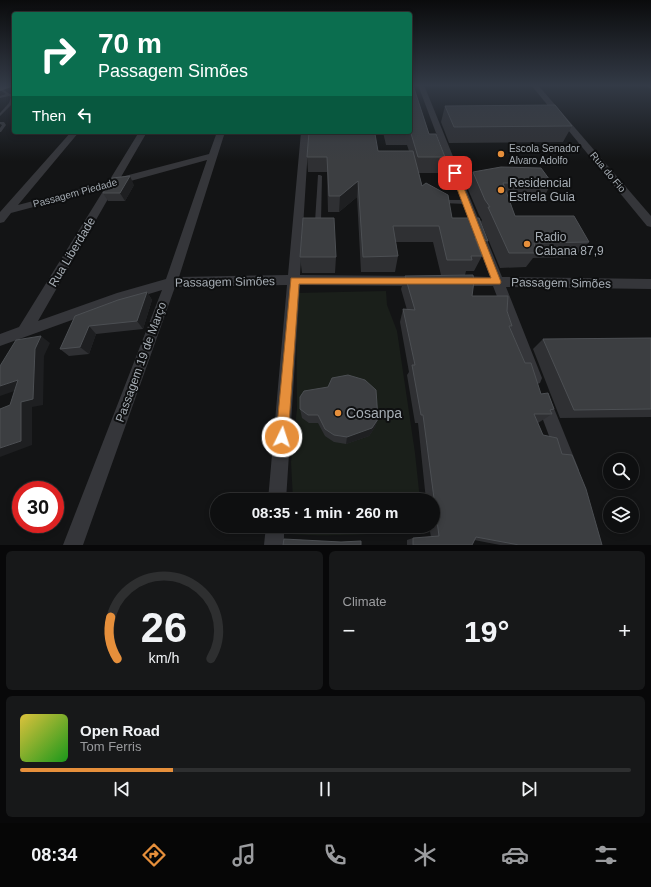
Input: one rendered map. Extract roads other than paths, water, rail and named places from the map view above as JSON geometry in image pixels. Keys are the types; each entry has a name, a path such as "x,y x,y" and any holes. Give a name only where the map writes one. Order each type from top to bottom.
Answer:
{"street":[{"path":"431,110 574,479"},
{"name":"Rua do Fio","path":"556,110 651,223"},
{"path":"0,219 73,134"},
{"name":"Rua Liberdade","path":"16,344 143,134"},
{"name":"Passagem 19 de Março","path":"73,545 171,282 220,134"},
{"path":"278,493 295,280 305,134"},
{"name":"Passagem Piedade","path":"7,211 212,156"},
{"name":"Passagem Simões","path":"0,340 117,298 171,282 295,280 651,284"},
{"path":"274,545 275,533"}],"lane":[{"path":"0,123 3,123 4,125 0,131"},
{"path":"318,222 320,176"},
{"path":"444,202 466,202"}],"place":[{"name":"Escola Senador Alvaro Adolfo","path":"501,154"},
{"name":"Residencial Estrela Guia","path":"501,190"},
{"name":"Radio Cabana 87,9","path":"527,244"},
{"name":"Cosanpa","path":"338,413"}]}
